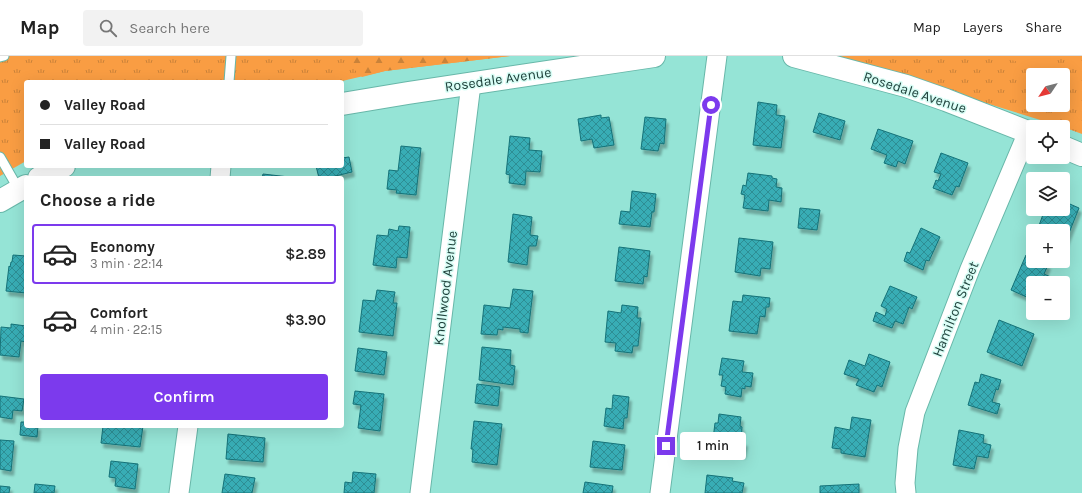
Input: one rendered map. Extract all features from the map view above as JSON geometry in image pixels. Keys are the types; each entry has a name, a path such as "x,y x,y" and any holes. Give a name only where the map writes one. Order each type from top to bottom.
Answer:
{"street":[{"name":"Rosedale Avenue","path":"344,104 408,92 471,84 654,56"},
{"path":"660,493 717,56"},
{"name":"Rosedale Avenue","path":"794,56 906,86 1026,131"},
{"name":"Knollwood Avenue","path":"420,493 471,84"},
{"name":"Hamilton Street","path":"906,493 908,448 915,412 970,269 1026,144"},
{"path":"1070,150 1082,155"},
{"path":"43,176 60,168"},
{"path":"0,201 23,188"},
{"path":"179,493 188,428"}],"lane":[{"path":"0,57 4,56"},
{"path":"229,80 230,56"},
{"path":"0,157 23,188"}],"green space":[{"path":"0,56 510,56 385,71 344,81 24,80 24,162 0,176"},
{"path":"341,56 510,56 385,71 362,77"},
{"path":"834,56 1082,56 1082,134 1070,130 1070,120 1040,120"},
{"path":"998,56 1051,56 1049,68 1038,68"}],"building":[{"path":"758,102 777,105 776,115 785,116 781,148 753,145"},
{"path":"819,113 845,121 840,140 813,132"},
{"path":"601,115 601,118 609,117 614,145 594,148 592,139 581,141 578,119"},
{"path":"645,117 666,119 664,144 660,143 658,151 641,149"},
{"path":"878,129 913,141 905,164 898,161 896,167 884,163 887,155 871,149"},
{"path":"510,136 530,138 529,150 542,151 540,172 526,171 525,185 509,183 510,175 506,174"},
{"path":"401,146 421,148 416,195 396,193 397,190 387,189 389,170 398,171"},
{"path":"941,153 968,163 959,187 956,186 952,195 933,188 936,180 938,181 941,174 934,172"},
{"path":"349,157 352,172 335,176 318,176 316,168 344,168 344,158"},
{"path":"748,173 772,176 772,178 777,179 776,187 782,188 781,202 769,200 768,211 743,208 745,195 741,194 743,185 746,186"},
{"path":"263,174 280,176 262,176"},
{"path":"632,191 656,194 654,212 652,212 650,227 619,224 621,211 630,212"},
{"path":"1070,204 1079,208 1070,230 1070,224 1040,224 1042,216 1070,216"},
{"path":"800,208 820,210 817,230 798,228"},
{"path":"513,214 532,217 530,235 538,236 536,246 529,246 527,265 508,262"},
{"path":"399,226 410,227 407,258 397,257 396,268 373,265 377,235 388,236 389,229 398,231"},
{"path":"921,228 940,237 929,261 926,260 923,270 904,261 907,252 910,253"},
{"path":"739,238 773,242 770,269 761,268 760,276 735,272"},
{"path":"619,247 650,251 647,277 644,276 643,284 615,281"},
{"path":"13,255 24,256 24,293 6,291 9,266 10,267"},
{"path":"1026,255 1026,268 1047,268 1044,274 1048,276 1026,276 1026,297 1011,290"},
{"path":"890,286 917,297 912,309 909,307 903,324 895,321 892,328 873,321 876,312 885,316 887,309 881,306"},
{"path":"513,289 533,291 528,333 520,332 520,329 503,327 503,330 498,329 497,335 481,334 484,305 510,308"},
{"path":"377,290 395,292 393,303 397,303 393,336 359,332 363,300 375,301"},
{"path":"743,295 770,298 769,307 766,307 765,317 760,316 757,334 729,331 733,301 742,302"},
{"path":"622,305 638,307 637,318 641,318 638,346 633,346 632,353 615,351 616,343 605,342 608,311 621,313"},
{"path":"999,320 1034,334 1022,366 987,352"},
{"path":"11,324 24,326 24,342 21,341 19,357 0,355 1,327 11,328"},
{"path":"482,347 511,350 510,365 515,366 513,385 479,380"},
{"path":"358,348 387,352 384,375 355,371"},
{"path":"869,354 890,362 882,387 877,385 874,392 856,385 859,379 844,374 849,360 865,366"},
{"path":"722,358 744,361 742,372 753,373 751,387 745,386 745,389 742,388 741,397 725,394 726,387 721,386 723,375 719,375"},
{"path":"981,374 1001,380 998,390 996,389 992,402 1000,404 997,414 968,405 975,382 979,383"},
{"path":"477,384 500,387 498,406 475,403"},
{"path":"355,391 384,394 380,431 358,428 361,405 353,404"},
{"path":"613,395 629,397 627,418 624,418 623,429 604,426 606,408 612,409"},
{"path":"0,396 24,399 22,411 13,410 12,419 0,417"},
{"path":"719,414 741,417 741,442 745,442 743,454 714,449 715,439 713,439 715,423 718,423"},
{"path":"852,417 871,420 865,457 841,453 841,449 832,448 835,427 850,430"},
{"path":"474,421 502,424 497,465 472,462 473,449 471,449"},
{"path":"21,422 24,422 24,428 38,428 37,437 20,435"},
{"path":"103,428 143,428 140,447 101,443"},
{"path":"959,430 984,435 983,443 991,445 988,458 977,456 974,469 953,465"},
{"path":"228,434 265,438 263,462 226,459"},
{"path":"0,440 14,441 11,471 0,469"},
{"path":"593,441 625,445 622,470 590,467"},
{"path":"111,461 138,464 135,489 115,486 116,478 109,477"},
{"path":"353,472 376,474 374,493 344,493 345,482 352,483"},
{"path":"225,474 255,478 252,493 222,493"},
{"path":"707,475 733,478 732,481 744,483 742,493 705,493"},
{"path":"585,482 613,486 612,493 583,493"},
{"path":"35,484 55,486 54,493 34,493"},
{"path":"859,484 859,493 820,493 820,486"},
{"path":"0,486 10,487 9,493 0,493"}],"route":[{"path":"666,446 711,105"}]}
